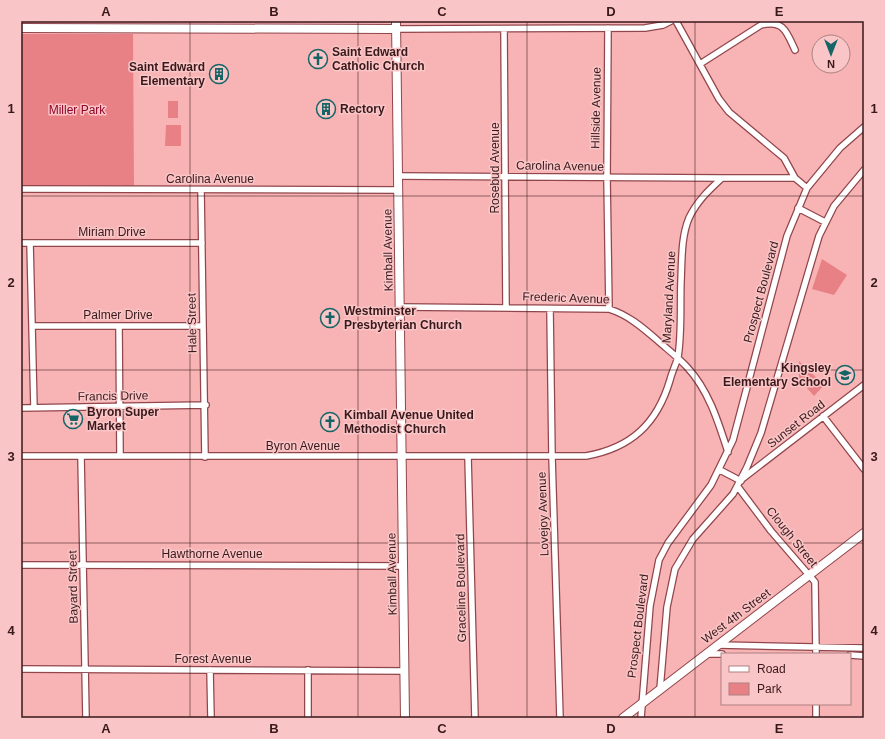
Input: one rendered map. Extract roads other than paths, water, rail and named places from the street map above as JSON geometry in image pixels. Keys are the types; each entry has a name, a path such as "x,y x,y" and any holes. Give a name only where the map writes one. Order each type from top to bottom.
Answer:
{"main road":[{"path":"21,28 396,25"},
{"name":"Kimball Avenue","path":"396,25 405,718"},
{"name":"West 4th Street","path":"623,718 864,533"}],"street":[{"path":"396,25 504,29 608,28 654,27 670,21"},
{"path":"676,21 719,100 729,112 784,158 795,178 807,188"},
{"path":"700,64 762,25 768,23 781,26 786,31 795,50"},
{"name":"Hillside Avenue","path":"608,28 607,178 609,309"},
{"name":"Rosebud Avenue","path":"504,29 506,307"},
{"name":"Prospect Boulevard","path":"641,718 650,606 659,560 668,543 705,495 720,470 728,452 739,421 787,236 807,188 840,148 864,127"},
{"path":"859,131 864,136"},
{"path":"660,689 667,607 675,569 693,539 728,501 738,487 762,433 812,255 825,222 834,206 864,170"},
{"name":"Carolina Avenue","path":"399,176 722,178"},
{"path":"722,178 795,178"},
{"name":"Maryland Avenue","path":"586,456 617,447 644,428 663,401 678,357 682,250 686,227 699,201 706,192 722,178"},
{"name":"Carolina Avenue","path":"21,189 399,190"},
{"name":"Hale Street","path":"201,190 206,456"},
{"path":"798,208 825,222"},
{"name":"Miriam Drive","path":"21,243 202,243"},
{"path":"30,243 34,408"},
{"name":"Frederic Avenue","path":"400,307 609,309 630,318 678,357 694,376 708,396 728,452"},
{"name":"Lovejoy Avenue","path":"550,309 552,457 560,718"},
{"name":"Palmer Drive","path":"32,326 203,326"},
{"path":"119,326 120,456"},
{"name":"Sunset Road","path":"741,480 864,385"},
{"name":"Francis Drive","path":"21,408 206,406"},
{"path":"823,416 864,469"},
{"name":"Byron Avenue","path":"21,456 586,456"},
{"name":"Bayard Street","path":"81,456 86,718"},
{"name":"Graceline Boulevard","path":"468,457 475,718"},
{"path":"720,470 741,480"},
{"name":"Clough Street","path":"738,487 771,531 815,582 816,653"},
{"name":"Hawthorne Avenue","path":"21,565 404,566"},
{"path":"717,645 864,648"},
{"path":"705,654 721,654"},
{"path":"851,655 864,656"},
{"name":"Forest Avenue","path":"21,669 405,671"},
{"path":"210,670 211,718"},
{"path":"308,670 308,718"},
{"path":"816,705 816,718"}],"place":[{"name":"Saint Edward Catholic Church","path":"318,59"},
{"name":"Saint Edward Elementary","path":"219,74"},
{"name":"Rectory","path":"326,109"},
{"name":"Westminster Presbyterian Church","path":"330,318"},
{"name":"Kingsley Elementary School","path":"845,375"},
{"name":"Byron Super Market","path":"73,419"},
{"name":"Kimball Avenue United Methodist Church","path":"330,422"}],"park label":[{"name":"Miller Park","path":"77,110"}]}
